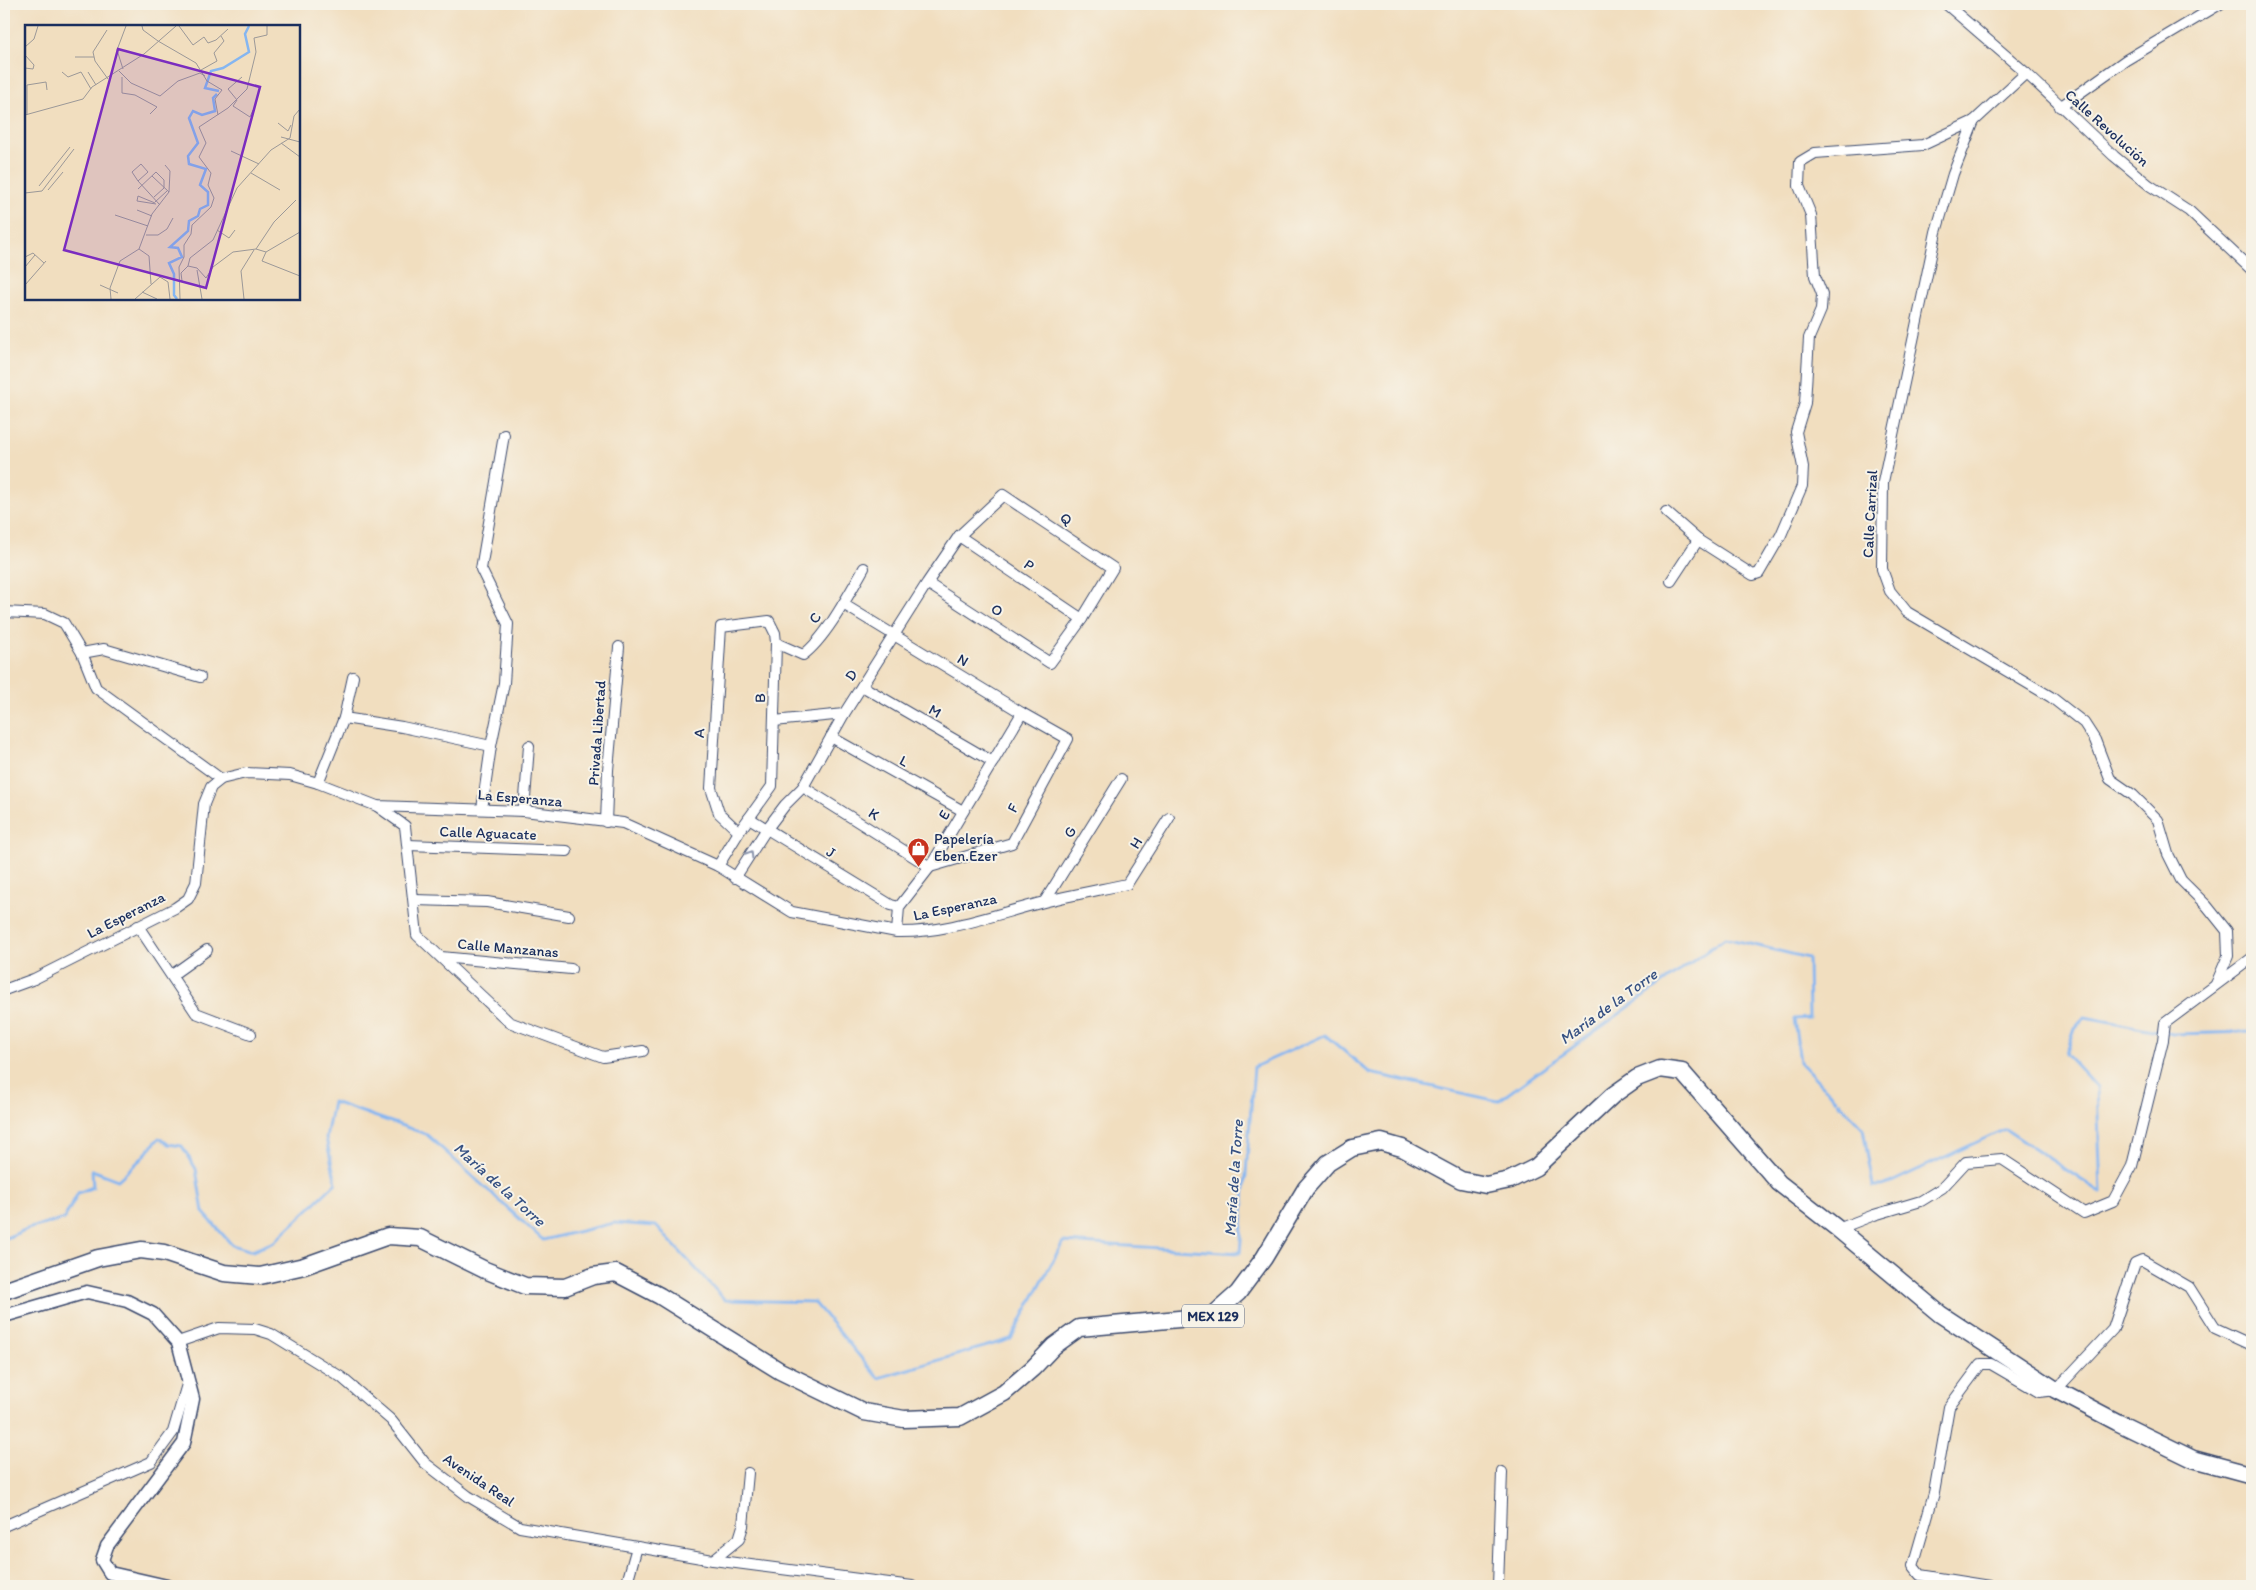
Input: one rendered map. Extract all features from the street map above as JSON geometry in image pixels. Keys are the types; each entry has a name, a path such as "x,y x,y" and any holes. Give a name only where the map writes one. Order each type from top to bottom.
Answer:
{"main road":[{"name":"MEX 129","path":"4,1291 98,1258 141,1250 164,1253 224,1273 260,1276 304,1266 388,1236 420,1238 525,1286 565,1287 593,1276 616,1272 660,1296 780,1371 864,1412 904,1419 960,1417 1004,1393 1054,1346 1079,1328 1212,1316 1238,1292 1264,1258 1306,1188 1328,1164 1352,1148 1381,1142 1402,1148 1461,1180 1486,1185 1510,1180 1536,1167 1613,1095 1637,1078 1660,1068 1682,1072 1778,1183 1838,1229 1940,1314 2056,1390 2193,1459 2252,1475"}],"street":[{"name":"Calle Revolución","path":"1946,4 2026,72 2060,107 2149,185 2189,212 2252,270"},
{"path":"2060,107 2126,60 2220,4"},
{"name":"Calle Carrizal","path":"2026,72 1974,121 1953,174 1936,232 1884,482 1882,569 1890,591 1907,612 2051,697 2084,723 2095,740 2110,779 2133,795 2158,820 2168,854 2181,880 2207,906 2226,932 2228,956 2216,984"},
{"path":"1666,512 1698,540 1753,575 1759,573 1781,534 1802,486 1803,467 1796,432 1805,403 1809,338 1821,310 1822,294 1815,276 1811,215 1799,186 1800,162 1815,153 1923,145 1974,121"},
{"path":"482,809 491,746 504,683 508,624 481,569 504,435"},
{"name":"D","path":"735,878 785,804 803,787 844,714 926,583 959,536 1003,495"},
{"name":"Q","path":"1003,495 1113,568 1082,618"},
{"name":"P","path":"959,536 1082,618"},
{"path":"1671,581 1698,540"},
{"name":"C","path":"776,643 803,655 812,649 843,604 864,568"},
{"name":"O","path":"926,583 1050,663 1082,618"},
{"name":"N","path":"843,604 1068,739"},
{"path":"4,612 45,614 64,623 82,653 96,688 221,779"},
{"name":"B","path":"721,627 769,621 775,633 772,786 749,818"},
{"name":"A","path":"721,627 711,788 719,813 738,832"},
{"name":"Privada Libertad","path":"606,822 608,770 619,648"},
{"path":"82,653 104,649 200,677"},
{"path":"318,783 344,718 353,677"},
{"name":"M","path":"862,686 993,762"},
{"name":"E","path":"899,907 930,867 1022,713"},
{"path":"774,721 844,714"},
{"path":"344,718 402,727 491,746"},
{"name":"L","path":"831,737 963,811"},
{"name":"F","path":"930,867 1012,843 1068,739"},
{"path":"524,811 529,746"},
{"name":"La Esperanza","path":"4,990 34,979 175,908 188,899 196,883 204,804 211,787 221,779 246,774 290,775 318,783 377,806 524,811 623,823 718,866 792,912 897,932 914,932 966,923 1045,901 1127,884"},
{"name":"G","path":"1045,901 1121,779"},
{"name":"K","path":"803,787 930,867"},
{"path":"377,806 405,826 417,936 509,1022 603,1057 643,1051"},
{"path":"718,866 738,832 749,818"},
{"name":"J","path":"749,818 890,905 899,907"},
{"name":"H","path":"1127,884 1169,818"},
{"name":"Calle Aguacate","path":"408,845 566,851"},
{"path":"414,900 487,902 569,916"},
{"path":"897,932 899,907"},
{"path":"138,926 196,1014 251,1034"},
{"path":"172,975 207,950"},
{"name":"Calle Manzanas","path":"441,957 572,969"},
{"path":"1838,1229 1874,1215 1921,1201 1942,1188 1966,1162 2002,1159 2084,1213 2113,1201 2132,1166 2163,1040 2165,1023 2252,958"},
{"path":"1990,1586 1920,1575 1913,1566 1934,1493 1950,1407 1981,1364 1991,1364 2039,1392 2056,1390 2113,1329 2134,1263 2142,1260 2189,1287 2215,1328 2252,1345"},
{"path":"4,1316 87,1292 127,1301 153,1314 178,1342 193,1399 184,1443 107,1546 102,1560 110,1573 167,1586"},
{"name":"Avenida Real","path":"178,1342 219,1328 254,1329 271,1334 341,1377 391,1420 425,1464 468,1496 520,1527 713,1560 912,1586"},
{"path":"4,1526 151,1462 173,1432 189,1378"},
{"path":"1498,1586 1502,1472"},
{"path":"713,1560 739,1538 743,1526 748,1473"},
{"path":"626,1586 637,1547"}],"waterway":[{"name":"María de la Torre","path":"4,1239 27,1229 64,1219 78,1193 93,1187 92,1170 118,1180 141,1159 159,1138 168,1144 182,1146 196,1169 203,1212 232,1245 252,1251 274,1242 336,1183 326,1138 333,1102 426,1134 543,1240 614,1223 656,1226 725,1300 814,1302 878,1378 1011,1339 1063,1242 1240,1253 1254,1067 1325,1035 1370,1073 1498,1101 1725,938 1808,958 1809,1018 1794,1019 1800,1062 1863,1128 1873,1186 1883,1186 2005,1129 2101,1193 2097,1087 2066,1054 2075,1028 2085,1017 2173,1034 2252,1032"}],"place":[{"name":"Papelería Eben.Ezer","path":"918,867"}]}
